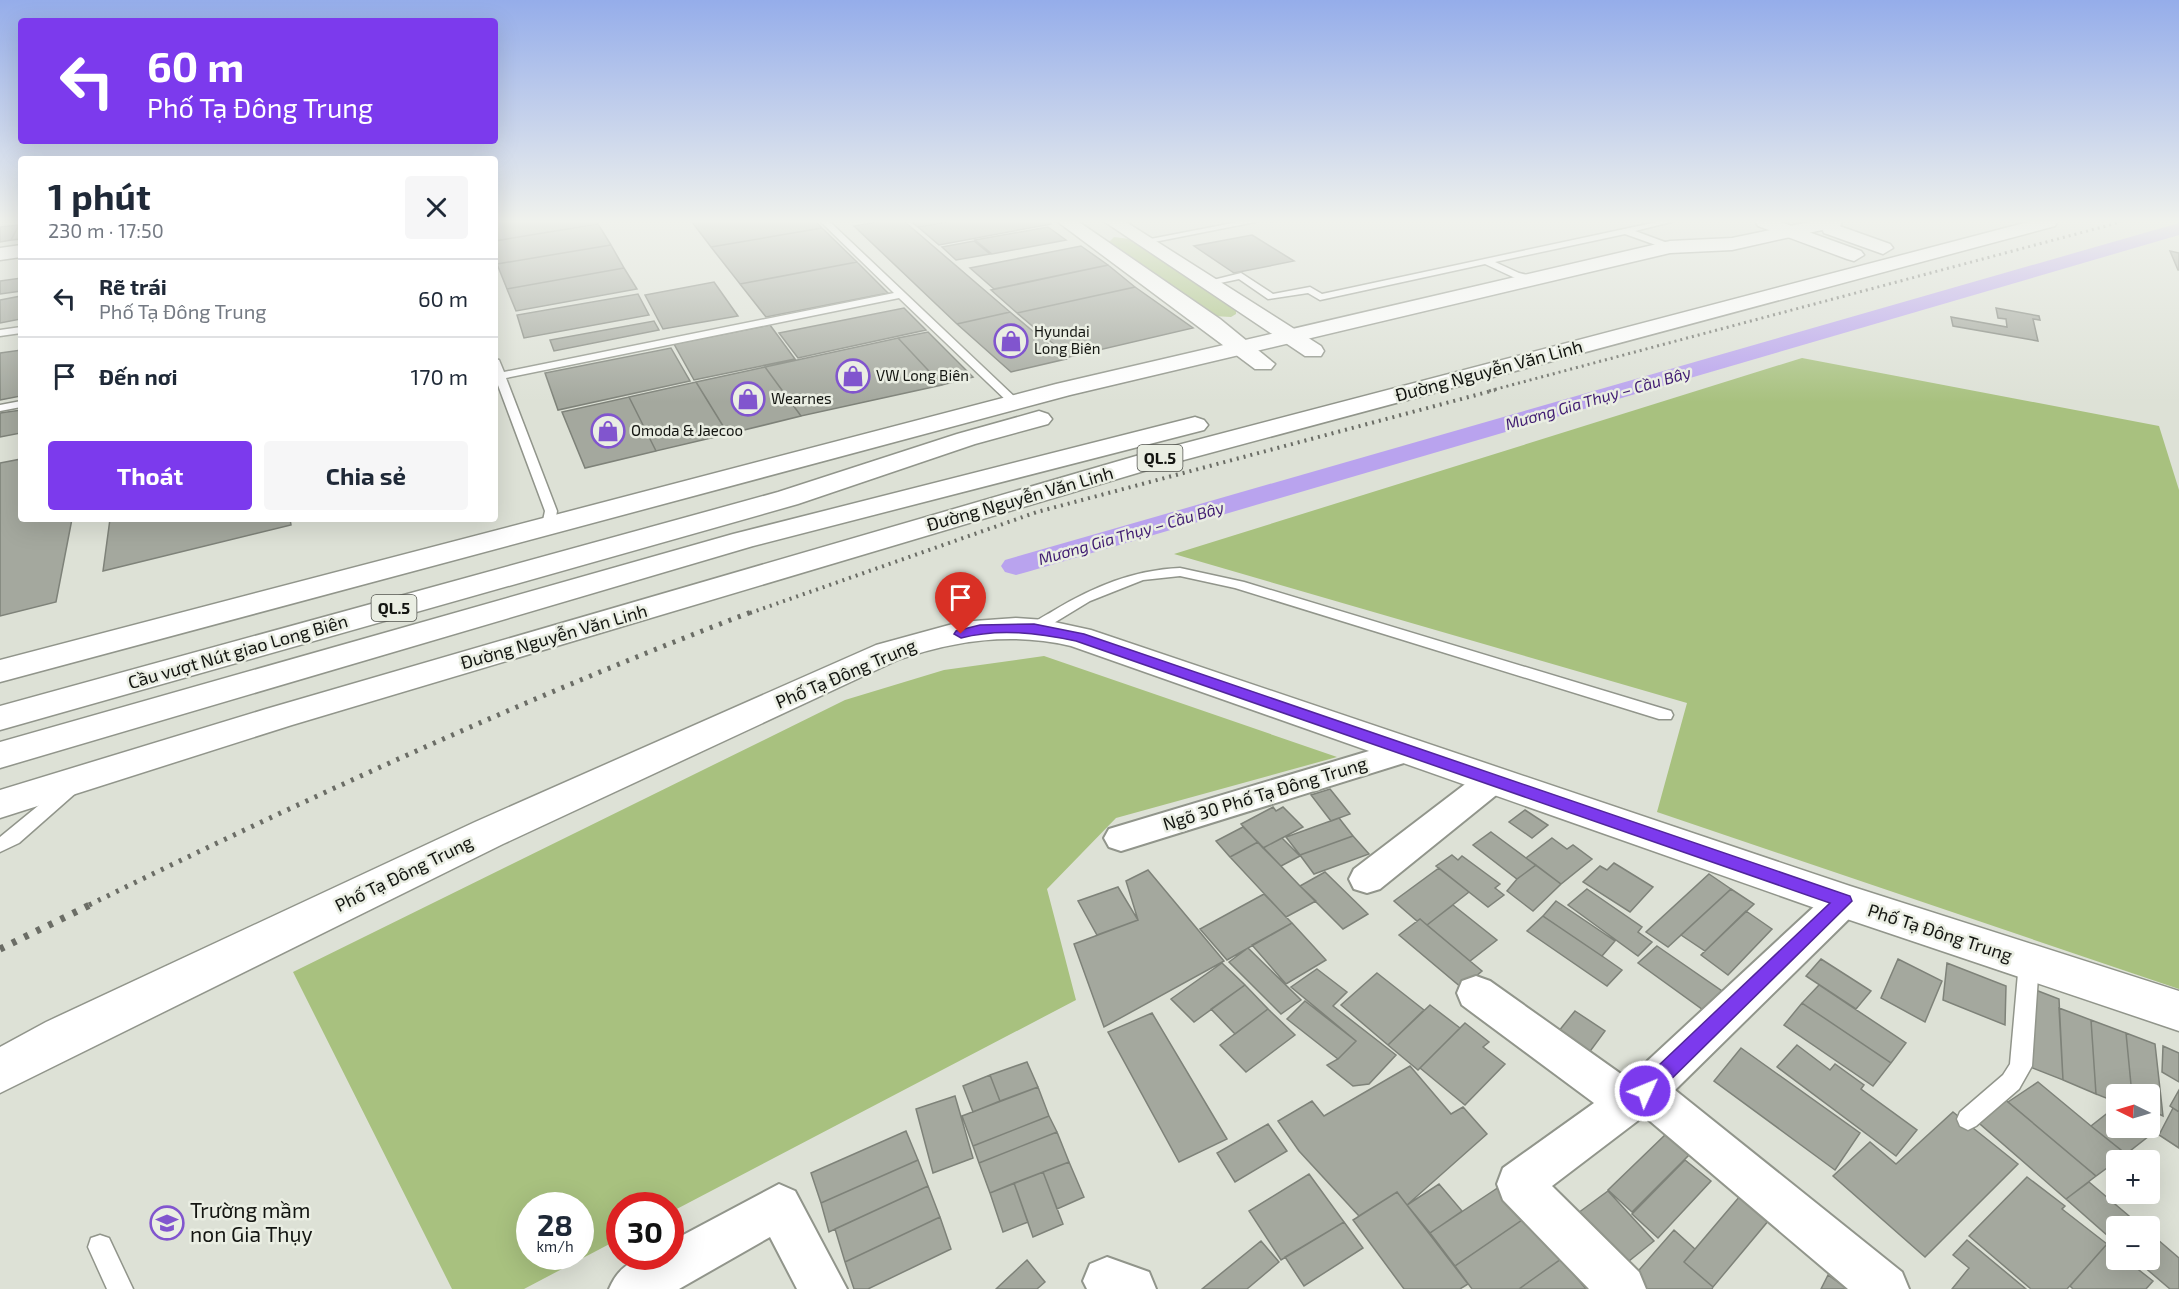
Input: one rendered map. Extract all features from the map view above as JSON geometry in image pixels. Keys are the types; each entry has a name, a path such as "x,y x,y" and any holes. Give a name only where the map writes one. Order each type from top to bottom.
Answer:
{"main road":[{"path":"1155,282 1263,364"},
{"name":"QL.5","path":"0,671 1014,402 1520,282"},
{"name":"QL.5","path":"966,439 1313,351 1601,282"},
{"name":"Đường Nguyễn Văn Linh","path":"0,804 291,714 1763,282"},
{"name":"Đường Nguyễn Văn Linh","path":"743,540 1800,282"},
{"path":"1206,283 1313,351"},
{"path":"758,469 966,439"},
{"name":"Cầu vượt Nút giao Long Biên","path":"0,718 788,498 966,439"},
{"name":"Cầu vượt Nút giao Long Biên","path":"0,755 743,540"},
{"name":"Phố Tạ Đông Trung","path":"0,1071 62,1037 479,838 888,652 911,644 980,629 1034,629 1079,637 1166,665 1844,901 2179,1011"}],"street":[{"name":"Ngõ 30 Phố Tạ Đông Trung","path":"1121,838 1408,750"},
{"path":"1367,879 1494,780"},
{"path":"1622,1289 1519,1184 1636,1098 1844,901"},
{"path":"1476,993 1636,1098 1885,1289"},
{"path":"633,1289 779,1207 823,1289"}],"lane":[{"path":"887,282 1014,402"},
{"path":"1206,283 1210,282"},
{"path":"1250,282 1271,297 1310,290 1320,297 1388,282"},
{"path":"500,376 900,295"},
{"path":"0,333 18,330"},
{"path":"498,370 551,511 549,525"},
{"path":"0,408 18,405"},
{"path":"1034,629 1078,601 1118,584 1154,573 1181,572 1239,585 1665,715"},
{"path":"0,845 13,838 81,779"},
{"path":"1968,1119 2011,1082 2021,1066 2029,962"},
{"path":"100,1247 120,1289"}],"green space":[{"path":"1164,282 1193,282 1236,311 1236,314 1231,317 1213,316"},
{"path":"1802,358 2159,426 2179,490 2179,989 1657,812 1687,703 1174,554"},
{"path":"1044,656 1337,757 1116,818 1047,889 1076,1000 684,1205 684,1192 606,1192 606,1246 594,1252 594,1192 516,1192 516,1270 560,1270 524,1289 452,1289 293,972 845,700 944,670"}],"building":[{"path":"0,282 18,282 18,291 0,294"},
{"path":"504,282 545,282 507,289"},
{"path":"545,282 633,282 637,289 516,311 507,289"},
{"path":"714,282 738,316 663,329 645,295"},
{"path":"877,282 888,293 766,317 740,284"},
{"path":"913,282 975,282 1010,312 957,324"},
{"path":"986,282 1027,282 994,289"},
{"path":"1028,282 1129,282 1135,287 1017,313 991,290"},
{"path":"1135,287 1193,328 1069,357 1017,313"},
{"path":"638,294 649,315 524,338 517,315"},
{"path":"18,297 18,320 0,323 0,300"},
{"path":"904,308 926,330 798,358 779,333"},
{"path":"1996,308 2039,316 2040,320 2033,319 2038,341 1953,326 1951,317 2007,327 2006,319 1998,318"},
{"name":"Hyundai Long Biên","path":"1010,312 1066,359 1011,372 957,324"},
{"path":"654,321 659,330 554,351 550,340"},
{"path":"770,325 795,359 694,380 674,344"},
{"path":"928,332 973,377 942,385 898,338"},
{"name":"VW Long Biên","path":"898,338 942,385 801,416 765,367"},
{"path":"671,348 690,381 558,410 545,373"},
{"path":"18,350 18,397 0,400 0,353"},
{"name":"Wearnes","path":"765,367 801,416 728,434 696,382"},
{"path":"696,382 728,434 656,451 629,397"},
{"name":"Omoda & Jaecoo","path":"629,397 656,451 585,468 562,412"},
{"path":"18,410 18,434 0,437 0,413"},
{"path":"18,460 18,522 71,522 56,602 0,616 0,463"},
{"path":"110,522 290,522 291,525 103,571"},
{"path":"1330,789 1350,814 1331,821 1311,795"},
{"path":"1273,807 1276,811 1283,807 1303,827 1263,848 1241,824"},
{"path":"1525,810 1548,825 1532,838 1509,822"},
{"path":"1339,818 1353,836 1300,855 1286,837"},
{"path":"1243,827 1258,842 1230,857 1216,841"},
{"path":"1491,832 1536,865 1517,879 1473,845"},
{"path":"1353,836 1369,854 1314,874 1300,855"},
{"path":"1282,838 1300,856 1281,866 1263,848"},
{"path":"1552,838 1567,849 1573,845 1592,859 1561,884 1526,858"},
{"path":"1258,842 1316,901 1286,917 1230,857"},
{"path":"1452,855 1458,860 1462,856 1500,884 1495,888 1504,895 1488,907 1436,866"},
{"path":"1614,863 1653,887 1630,912 1583,882 1600,866 1607,870"},
{"path":"1536,865 1561,884 1533,911 1507,891 1517,879"},
{"path":"1439,868 1469,892 1427,925 1420,919 1417,921 1394,901"},
{"path":"1148,870 1224,961 1104,1027 1074,944 1138,920 1126,881"},
{"path":"1325,872 1368,914 1343,929 1300,886"},
{"path":"1709,874 1731,889 1668,947 1646,932"},
{"path":"1118,887 1138,920 1097,935 1078,901"},
{"path":"1587,889 1642,927 1638,932 1652,942 1638,956 1568,905"},
{"path":"1731,889 1754,904 1705,951 1681,935"},
{"path":"1264,894 1292,923 1227,960 1200,929"},
{"path":"1556,901 1615,941 1602,956 1543,916"},
{"path":"1453,905 1497,940 1470,961 1427,925"},
{"path":"1746,911 1772,929 1728,975 1701,955"},
{"path":"1543,916 1622,970 1607,986 1527,931"},
{"path":"1420,919 1482,971 1462,988 1399,935"},
{"path":"1292,923 1326,960 1286,984 1252,945"},
{"path":"1657,946 1735,1000 1717,1020 1638,963"},
{"path":"1248,948 1301,1000 1281,1014 1229,962"},
{"path":"1821,959 1871,991 1856,1009 1806,976"},
{"path":"1898,959 1942,981 1925,1022 1881,998"},
{"path":"1222,963 1245,985 1194,1022 1171,999"},
{"path":"1947,963 2006,986 2005,1025 1943,1000"},
{"path":"1317,969 1347,992 1333,1006 1396,1055 1369,1084 1353,1086 1327,1065 1338,1059 1356,1041 1291,987"},
{"path":"1377,973 1424,1010 1388,1045 1341,1005"},
{"path":"1245,985 1268,1009 1235,1034 1211,1009"},
{"path":"1819,985 1906,1043 1891,1063 1802,1003"},
{"path":"2025,986 2059,999 2063,1080 2025,1065"},
{"path":"1305,1001 1356,1041 1338,1059 1287,1019"},
{"path":"1802,1003 1891,1063 1873,1086 1784,1025"},
{"path":"1430,1005 1460,1028 1418,1070 1388,1045"},
{"path":"2059,1008 2091,1020 2096,1094 2063,1080"},
{"path":"1268,1009 1295,1035 1246,1072 1220,1045"},
{"path":"1575,1011 1605,1031 1580,1065 1549,1043"},
{"path":"1152,1013 1227,1139 1179,1162 1108,1032"},
{"path":"2091,1020 2126,1033 2131,1084 2106,1084 2106,1098 2096,1094"},
{"path":"1465,1023 1489,1042 1483,1047 1505,1064 1465,1105 1420,1068"},
{"path":"2126,1033 2155,1044 2159,1084 2131,1084"},
{"path":"1797,1045 1830,1070 1835,1064 1864,1085 1861,1089 1917,1130 1896,1156 1777,1067"},
{"path":"2163,1046 2179,1053 2179,1082 2162,1072"},
{"path":"1741,1048 1860,1133 1835,1170 1714,1081"},
{"path":"1027,1062 1038,1087 1000,1101 990,1075"},
{"path":"1410,1066 1451,1114 1463,1107 1487,1134 1407,1205 1397,1192 1359,1216 1299,1151 1278,1121 1312,1101 1324,1116"},
{"path":"990,1075 1000,1101 973,1112 963,1086"},
{"path":"2038,1082 2121,1150 2106,1150 2106,1169 2096,1176 2008,1102"},
{"path":"1038,1087 1049,1116 973,1146 962,1116"},
{"path":"2160,1089 2163,1116 2160,1115"},
{"path":"2179,1090 2179,1112 2170,1106"},
{"path":"1995,1091 2096,1176 2066,1199 1965,1111"},
{"path":"955,1096 973,1158 933,1173 916,1109"},
{"path":"2173,1108 2179,1112 2179,1148 2160,1136"},
{"path":"1953,1112 2018,1164 1925,1257 1833,1176 1870,1142 1896,1164"},
{"path":"2106,1114 2106,1138 2091,1126"},
{"path":"1049,1116 1057,1132 979,1163 973,1146"},
{"path":"1268,1124 1287,1151 1235,1182 1217,1153"},
{"path":"906,1131 918,1160 821,1203 811,1173"},
{"path":"1057,1132 1069,1162 990,1193 979,1163"},
{"path":"1666,1134 1690,1154 1632,1212 1608,1190"},
{"path":"2106,1138 2146,1138 2131,1150 2121,1150"},
{"path":"918,1160 928,1186 829,1232 821,1203"},
{"path":"1685,1160 1711,1181 1658,1238 1632,1214"},
{"path":"1069,1162 1084,1197 1057,1209 1043,1172"},
{"path":"1043,1172 1063,1224 1033,1237 1014,1183"},
{"path":"1309,1174 1344,1222 1281,1260 1249,1211"},
{"path":"2027,1177 2065,1206 2062,1209 2106,1245 2067,1289 2031,1289 1969,1236"},
{"path":"1508,1181 1525,1218 1455,1266 1430,1233"},
{"path":"2089,1182 2106,1196 2106,1204 2115,1204 2129,1216 2106,1216 2106,1234 2066,1199"},
{"path":"1014,1183 1028,1222 1003,1232 990,1193"},
{"path":"1439,1184 1462,1211 1430,1233 1407,1205"},
{"path":"928,1186 940,1217 845,1262 835,1229"},
{"path":"1608,1191 1654,1241 1624,1265 1578,1213"},
{"path":"1397,1192 1468,1284 1460,1289 1404,1289 1353,1220"},
{"path":"1740,1196 1769,1220 1713,1287 1684,1262"},
{"path":"940,1217 951,1249 868,1289 854,1289 845,1262"},
{"path":"1525,1218 1561,1259 1519,1289 1472,1289 1455,1266"},
{"path":"1344,1222 1363,1248 1304,1286 1285,1257"},
{"path":"1674,1230 1695,1249 1684,1262 1713,1287 1712,1289 1647,1289 1633,1277"},
{"path":"1967,1240 2026,1289 1952,1289 1969,1268 1953,1255"},
{"path":"1261,1241 1279,1262 1247,1289 1202,1289"},
{"path":"2160,1242 2179,1258 2179,1289 2170,1289 2148,1270 2160,1270"},
{"path":"2106,1245 2106,1270 2139,1270 2153,1281 2146,1289 2073,1289 2070,1286"},
{"path":"1561,1259 1586,1289 1519,1289"},
{"path":"1027,1260 1045,1282 1037,1289 996,1289"},
{"path":"1828,1275 1848,1289 1821,1289"}],"waterway":[{"name":"Mương Gia Thụy – Cầu Bây","path":"1016,566 1996,282"}],"railway":[{"path":"1489,391 1896,282"},
{"path":"750,613 1037,512 1495,390"},
{"path":"89,905 418,750 585,678 754,611"},
{"path":"0,949 92,904"}],"place":[{"name":"Hyundai Long Biên","path":"1011,341"},
{"name":"VW Long Biên","path":"853,376"},
{"name":"Wearnes","path":"748,399"},
{"name":"Omoda & Jaecoo","path":"608,431"},
{"name":"Trường mầm non Gia Thụy","path":"167,1223"}],"route":[{"path":"961,634 980,629 1034,629 1079,637 1166,665 1844,901 1645,1091"}]}
